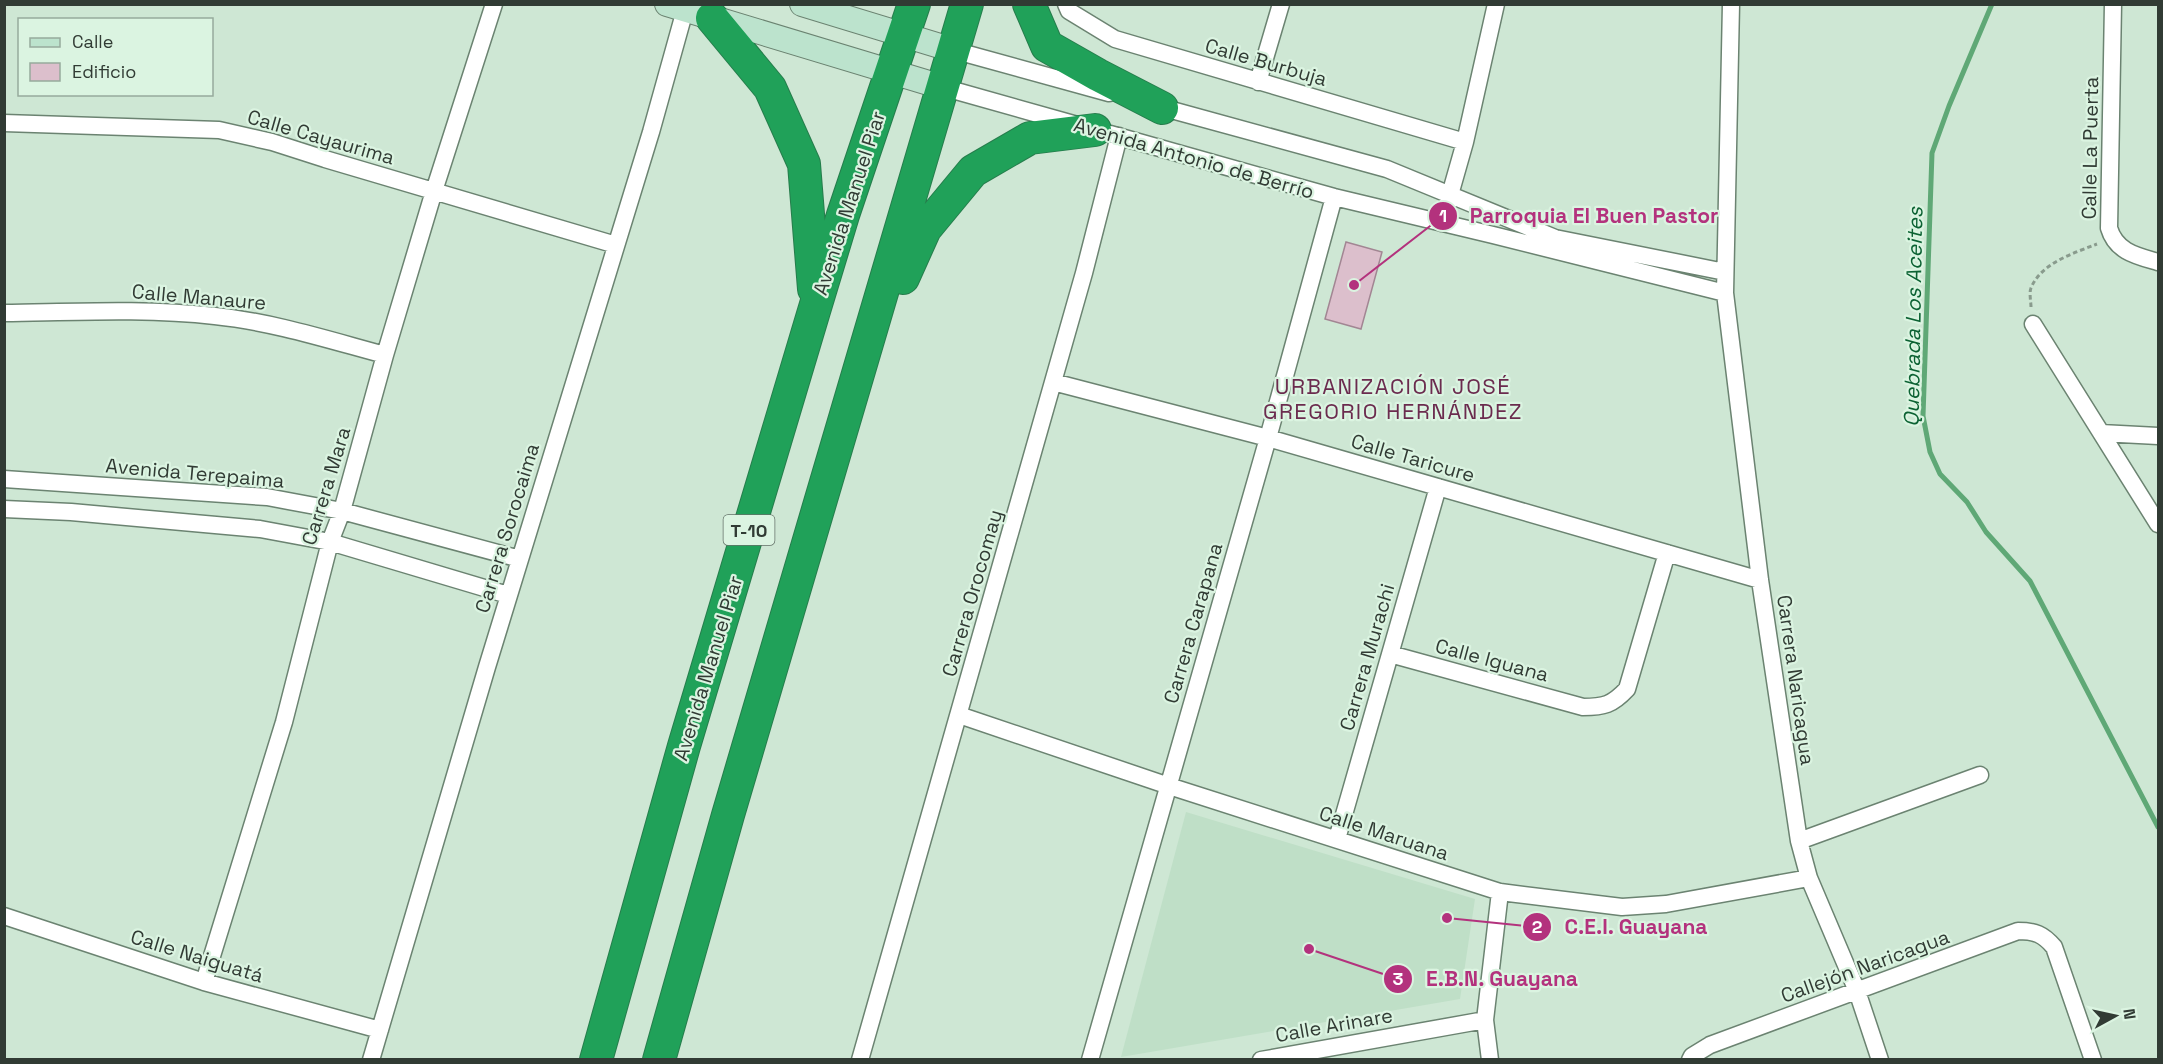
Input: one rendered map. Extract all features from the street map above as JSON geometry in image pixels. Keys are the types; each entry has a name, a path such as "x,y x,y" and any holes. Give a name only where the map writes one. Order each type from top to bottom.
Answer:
{"highway":[{"name":"Avenida Manuel Piar","path":"596,1059 684,746 814,311 843,215 914,4"},
{"path":"659,1059 728,814 967,4"},
{"path":"1029,4 1047,46 1162,108"},
{"path":"688,11 770,88 804,164 814,284 814,311"},
{"path":"862,360 883,322 925,229 973,171 1030,138 1107,133"}],"street":[{"name":"Carrera Mara","path":"204,982 284,722 330,542 342,511 385,356 434,191 494,4"},
{"name":"Avenida Antonio de Berrío","path":"802,4 953,51 1387,169 1555,238 1725,272"},
{"name":"Calle Burbuja","path":"1066,4 1069,11 1115,39 1465,142"},
{"path":"1258,82 1281,4"},
{"path":"1442,223 1465,142 1496,4"},
{"name":"Carrera Naricagua","path":"1731,4 1725,294 1760,580 1799,841 1809,878 1857,991 1880,1059"},
{"name":"Calle La Puerta","path":"2113,4 2109,228 2112,239 2119,247 2134,256 2158,262"},
{"name":"Avenida Antonio de Berrío","path":"688,11 942,87 1334,197 1725,294"},
{"name":"Carrera Sorocaima","path":"371,1059 508,595 688,11"},
{"name":"Calle Cayaurima","path":"4,123 219,130 272,142 616,245"},
{"name":"Carrera Orocomay","path":"864,1059 1084,273 1107,133"},
{"name":"Carrera Carapana","path":"1090,1059 1268,438 1334,197"},
{"name":"Calle Manaure","path":"4,313 153,310 217,316 267,324 385,356"},
{"path":"2033,324 2158,524"},
{"name":"Calle Taricure","path":"1053,382 1268,438 1760,580"},
{"path":"2101,433 2158,436"},
{"name":"Avenida Terepaima","path":"4,479 267,496 342,511 520,559"},
{"name":"Carrera Murachi","path":"1336,839 1438,487"},
{"path":"4,509 72,512 260,529 330,542 508,595"},
{"name":"Calle Iguana","path":"1390,654 1583,707 1599,707 1615,702 1627,689 1667,553"},
{"name":"Calle Maruana","path":"959,715 1168,786 1500,892 1622,907 1666,904 1809,878"},
{"path":"1799,841 1980,776"},
{"path":"1490,1059 1485,1020 1500,892"},
{"name":"Calle Naiguatá","path":"4,916 204,982 380,1030"},
{"name":"Callejón Naricagua","path":"1690,1059 1710,1044 2018,931 2032,931 2044,936 2054,947 2093,1059"},
{"name":"Calle Arinare","path":"1261,1059 1296,1056 1485,1020"}],"path":[{"path":"2033,324 2030,290 2043,270 2071,254 2112,239"}],"shaded area":[{"path":"1186,812 1475,899 1460,999 1121,1057"}],"building":[{"path":"1346,242 1382,252 1361,329 1325,319"}],"waterway":[{"name":"Quebrada Los Aceites","path":"1992,4 1932,153 1923,416 1930,452 1940,474 1967,502 1986,532 2030,581 2158,827"}],"place":[{"name":"Parroquia El Buen Pastor","path":"1354,285"},
{"name":"C.E.I. Guayana","path":"1447,918"},
{"name":"E.B.N. Guayana","path":"1309,949"}],"district":[{"name":"URBANIZACIÓN JOSÉ GREGORIO HERNÁNDEZ","path":"1393,398"}]}
